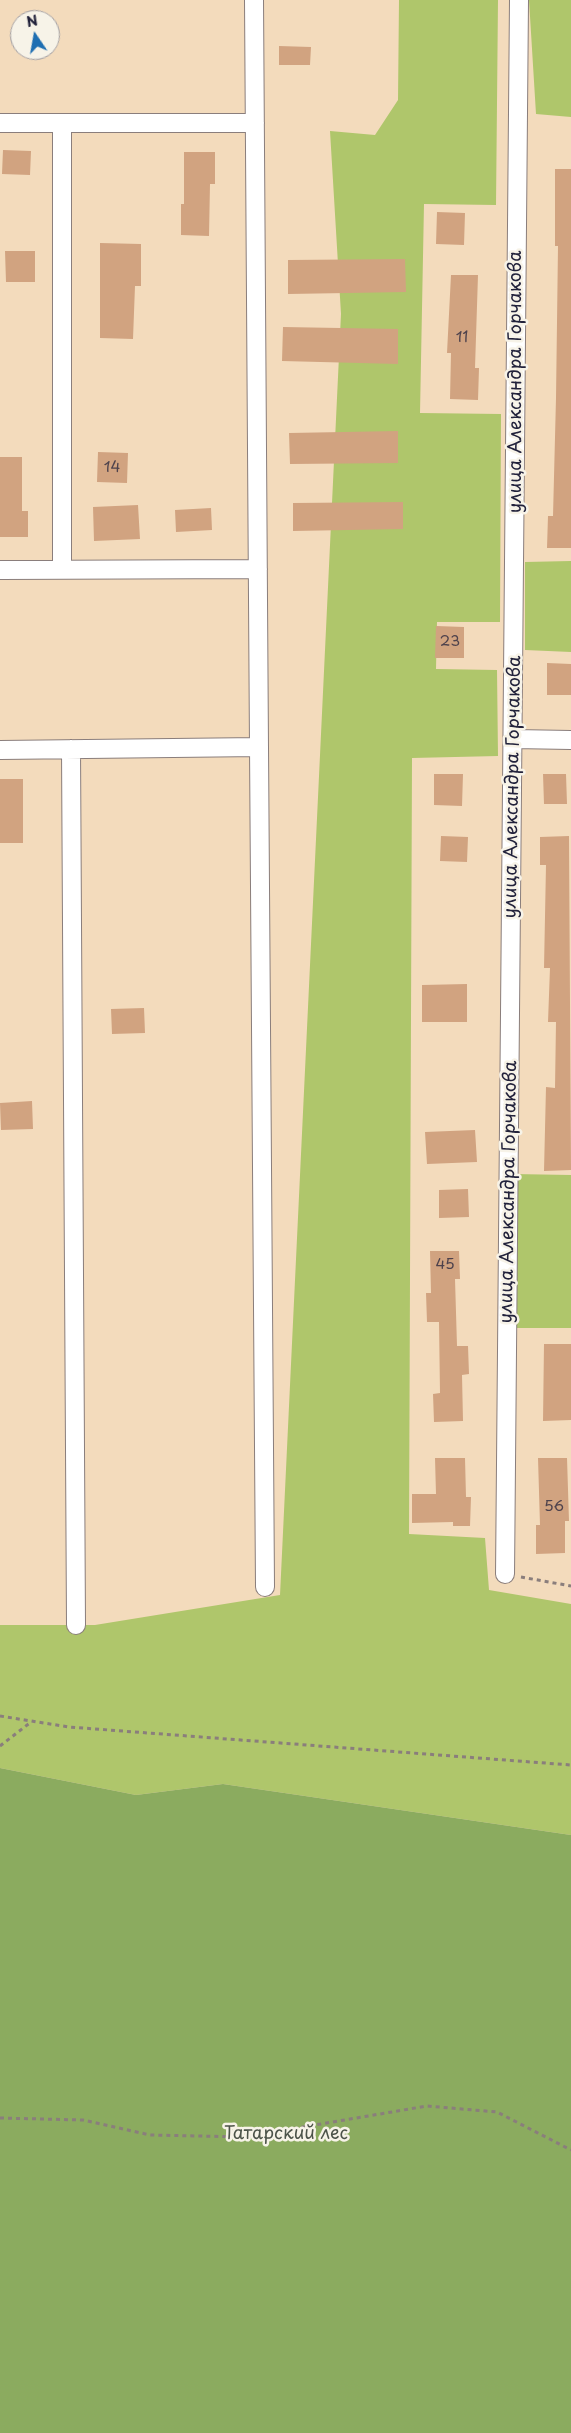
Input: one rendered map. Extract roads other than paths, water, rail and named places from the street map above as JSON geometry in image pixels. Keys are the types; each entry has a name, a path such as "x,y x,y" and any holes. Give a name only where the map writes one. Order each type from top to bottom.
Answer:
{"street":[{"path":"254,0 265,1588"},
{"name":"улица Александра Горчакова","path":"505,1574 514,739 519,0"},
{"path":"0,123 255,123"},
{"path":"62,123 62,570"},
{"path":"0,570 258,569"},
{"path":"514,739 571,740"},
{"path":"0,750 259,747"},
{"path":"71,749 76,1625"}],"park label":[{"name":"Татарский лес","path":"286,2134"}]}
